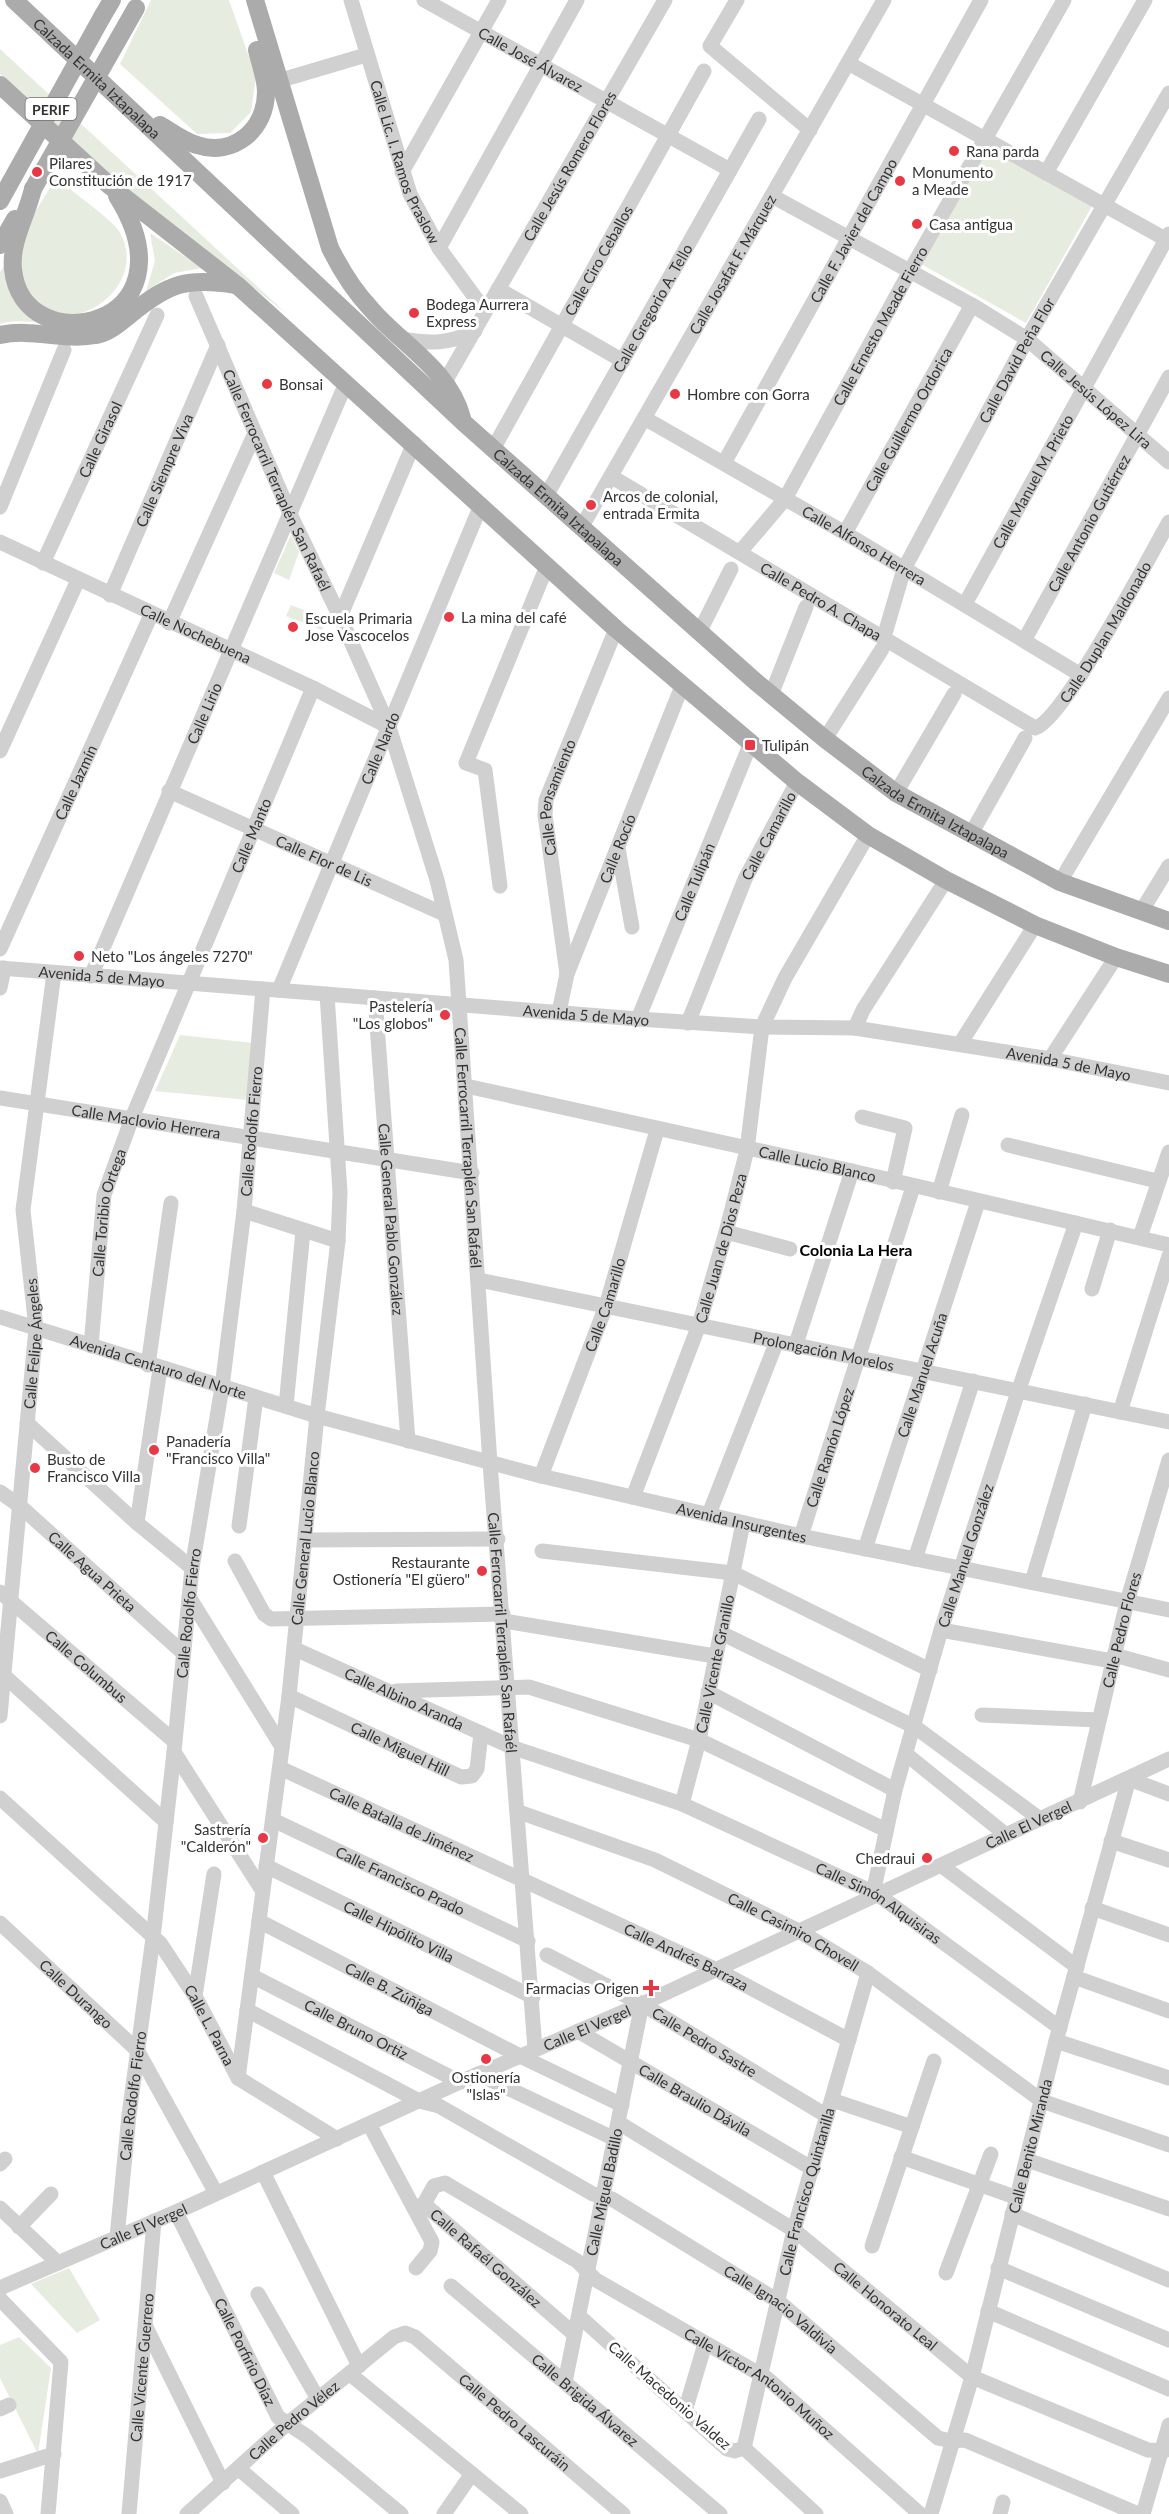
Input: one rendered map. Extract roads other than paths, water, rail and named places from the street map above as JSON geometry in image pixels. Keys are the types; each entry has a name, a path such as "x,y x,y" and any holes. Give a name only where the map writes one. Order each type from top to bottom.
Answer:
{"main road":[{"name":"Calzada Ermita Iztapalapa","path":"14,0 26,8 136,114 441,390 459,407 463,422 771,695 825,739 896,793 1060,882 1169,921"},
{"name":"PERIF","path":"0,201 6,185 104,8 112,0"},
{"path":"136,114 187,142 215,148 240,142 258,122 264,108 266,87 243,0"},
{"path":"255,0 330,248 344,275 370,309 402,339 441,390"},
{"name":"PERIF","path":"0,245 140,3"},
{"path":"0,85 110,186 237,285 414,443 616,629 750,745 797,782 868,835 946,880 1035,925 1116,957 1169,974"},
{"path":"33,189 14,250 12,266 16,283 32,306 48,317 65,323 89,322 107,316 121,305 133,288 140,268 140,246 136,232 124,207 110,186"},
{"path":"0,335 33,333 70,338 99,335 116,326 160,291 174,284 201,281 237,285"}],"street":[{"name":"Calle Lic. I. Ramos Praslow","path":"351,0 402,172 422,219 439,248 485,311"},
{"name":"Calle José Álvarez","path":"424,0 730,170"},
{"path":"402,172 498,0"},
{"path":"439,248 577,0"},
{"name":"Calle Jesús Romero Flores","path":"441,390 665,0"},
{"path":"737,0 710,46 810,129"},
{"name":"Calle Josafat F. Márquez","path":"581,528 646,419 884,0"},
{"name":"Calle F. Javier del Campo","path":"724,463 981,0"},
{"name":"Calle Ernesto Meade Fierro","path":"740,552 785,498 1064,0"},
{"path":"1046,172 1145,0"},
{"path":"278,81 366,55"},
{"path":"848,63 1105,206 1168,238"},
{"name":"Calle Ciro Ceballos","path":"493,449 704,71"},
{"name":"Calle David Peña Flor","path":"825,739 883,643 904,569 1027,339 1169,93"},
{"name":"Calle Gregorio A. Tello","path":"546,496 759,119"},
{"name":"Calle Jesús López Lira","path":"772,196 849,237 1027,339 1169,462"},
{"name":"Calle Manuel M. Prieto","path":"965,604 1168,238"},
{"path":"498,289 623,361"},
{"name":"Calle Ferrocarril Terraplén San Rafaél","path":"196,296 291,516 340,617 389,727 430,857 456,960 461,1006 490,1463 519,1812 535,2049"},
{"name":"Calle Guillermo Ordorica","path":"845,533 972,306"},
{"name":"Calle Girasol","path":"43,563 157,315"},
{"path":"402,339 427,344 445,343 475,331"},
{"name":"Calle Siempre Viva","path":"110,595 218,345"},
{"path":"0,507 64,350"},
{"name":"Calle Antonio Gutiérrez","path":"1025,639 1169,377"},
{"name":"Calle Lirio","path":"91,976 346,384"},
{"name":"Calle Alfonso Herrera","path":"646,419 845,533 1025,639 1081,675"},
{"path":"169,623 255,433"},
{"path":"340,617 414,443"},
{"name":"Calle Pedro A. Chapa","path":"612,477 740,552 1028,732"},
{"name":"Calle Nardo","path":"279,990 481,505"},
{"name":"Calle Duplan Maldonado","path":"1028,732 1046,723 1081,675 1169,522"},
{"name":"Calle Nochebuena","path":"0,542 151,615 313,687 389,727"},
{"path":"500,886 485,770 466,763 547,566"},
{"path":"700,631 731,569"},
{"path":"0,751 78,580"},
{"path":"771,695 806,607"},
{"name":"Calle Jazmín","path":"0,949 151,615"},
{"name":"Calle Pensamiento","path":"567,974 545,815 546,800 616,629"},
{"name":"Calle Rocío","path":"559,1012 567,974 682,686"},
{"name":"Calle Manto","path":"190,984 253,827 313,687"},
{"path":"896,793 954,694"},
{"path":"1060,882 1169,699"},
{"path":"971,834 1028,732"},
{"name":"Calle Tulipán","path":"638,1019 750,745"},
{"name":"Calle Camarillo","path":"687,1023 745,879 797,782"},
{"name":"Calle Flor de Lis","path":"169,791 444,914"},
{"name":"Calle Juan de Dios Peza","path":"633,1497 699,1324 726,1232 747,1150 762,1027 785,978 868,835"},
{"path":"618,848 632,927"},
{"path":"1141,912 1169,866"},
{"path":"855,1028 863,1010 946,880"},
{"path":"960,1044 1035,925"},
{"path":"1050,1059 1116,957"},
{"path":"0,988 2,968"},
{"name":"Avenida 5 de Mayo","path":"2,968 687,1023 855,1028 1050,1059 1169,1083"},
{"name":"Calle Felipe Ángeles","path":"0,1716 6,1596 20,1506 36,1328 23,1210 54,972"},
{"name":"Calle Toribio Ortega","path":"92,1346 104,1195 132,1119 190,984"},
{"name":"Calle Rodolfo Fierro","path":"117,2237 137,2050 153,1938 192,1568 222,1387 244,1211 263,989"},
{"name":"Calle General Lucio Blanco","path":"238,2078 295,1649 317,1416 338,1241 338,1151 327,994"},
{"name":"Calle General Pablo González","path":"375,998 408,1441"},
{"name":"Calle Lucio Blanco","path":"466,1086 747,1150 852,1171 1169,1245"},
{"name":"Calle Maclovio Herrera","path":"0,1098 472,1173"},
{"path":"939,1192 962,1115"},
{"path":"861,1117 905,1128 893,1182"},
{"name":"Calle Camarillo","path":"541,1476 606,1306 657,1130"},
{"path":"1008,1145 1157,1181"},
{"path":"1140,1237 1157,1181 1168,1157"},
{"path":"796,1344 852,1171"},
{"name":"Calle Ramón López","path":"801,1536 913,1187"},
{"name":"Calle Manuel Acuña","path":"865,1549 978,1202"},
{"path":"137,1523 171,1203"},
{"path":"244,1211 338,1241"},
{"name":"Calle Manuel González","path":"877,1894 875,1884 895,1790 915,1727 941,1630 1018,1392 1076,1223"},
{"path":"1092,1289 1110,1230"},
{"path":"286,1406 303,1231"},
{"path":"726,1232 790,1249"},
{"path":"1120,1412 1169,1256"},
{"name":"Prolongación Morelos","path":"479,1280 859,1356 1018,1392 1169,1422"},
{"name":"Avenida Centauro del Norte","path":"0,1317 154,1367 317,1416"},
{"path":"709,1514 777,1341"},
{"path":"915,1559 973,1381"},
{"path":"239,1526 256,1397"},
{"path":"1032,1582 1085,1404"},
{"name":"Avenida Insurgentes","path":"317,1416 541,1476 743,1523 1169,1610"},
{"path":"27,1423 137,1523 192,1568"},
{"name":"Calle Pedro Flores","path":"1080,1802 1127,1602 1169,1460"},
{"name":"Calle Agua Prieta","path":"0,1492 20,1506 182,1652"},
{"name":"Calle Vicente Granillo","path":"682,1804 699,1740 743,1523"},
{"path":"306,1540 498,1539"},
{"path":"542,1551 733,1573 930,1670"},
{"path":"235,1561 264,1614 271,1618 298,1620 504,1618 716,1656"},
{"name":"Calle Columbus","path":"6,1596 174,1746 262,1890"},
{"path":"189,1597 282,1747"},
{"path":"941,1630 1113,1658 1169,1670"},
{"path":"721,1633 915,1727 1040,1819"},
{"name":"Calle Albino Aranda","path":"295,1649 393,1691 514,1748 682,1804"},
{"path":"2,1673 166,1822"},
{"path":"393,1691 529,1687 699,1740 886,1830"},
{"path":"708,1692 895,1790"},
{"name":"Calle Miguel Hill","path":"289,1696 461,1777 472,1776 477,1769 482,1733"},
{"path":"982,1715 1098,1720"},
{"path":"906,1754 1005,1834"},
{"name":"Calle El Vergel","path":"0,2288 176,2212 478,2074 642,2004 1169,1759"},
{"name":"Calle Batalla de Jiménez","path":"280,1768 524,1878"},
{"path":"1128,1779 1169,1794"},
{"name":"Calle Benito Miranda","path":"932,2513 951,2441 972,2377 1015,2197 1027,2160 1058,2034 1128,1779"},
{"name":"Calle L. Parna","path":"0,1798 160,1943 195,1996 238,2078 337,2139"},
{"name":"Calle Simón Alquisiras","path":"682,1804 877,1894 1058,2034 1169,2078"},
{"name":"Calle Casimiro Chovell","path":"519,1812 655,1860 799,1930 868,1973 1042,2101 1169,2145"},
{"name":"Calle Francisco Prado","path":"273,1820 528,1941"},
{"path":"1111,1841 1169,1860"},
{"name":"Calle Hipólito Villa","path":"266,1866 532,1997"},
{"path":"942,1866 1075,1972 1169,2011"},
{"path":"195,1996 214,1875"},
{"name":"Calle Andrés Barraza","path":"524,1878 715,1969 849,2040"},
{"path":"1092,1908 1169,1935"},
{"name":"Calle B. Zúñiga","path":"259,1921 520,2056 622,2105"},
{"name":"Calle Durango","path":"0,1923 137,2050 216,2193"},
{"name":"Calle Pedro Sastre","path":"547,1955 642,2004 827,2116"},
{"name":"Calle Francisco Quintanilla","path":"744,2448 794,2230 868,1973"},
{"name":"Calle Bruno Ortiz","path":"252,1976 460,2082"},
{"name":"Calle Miguel Badillo","path":"565,2382 642,2004"},
{"name":"Calle Ignacio Valdivia","path":"247,2010 419,2101 439,2106 593,2194 612,2199 778,2301 938,2438 951,2441 965,2440 1138,2514"},
{"name":"Calle Braulio Dávila","path":"578,2031 813,2169"},
{"path":"872,2246 934,2061"},
{"path":"478,2074 615,2139"},
{"path":"832,2100 912,2127"},
{"name":"Calle Honorato Leal","path":"619,2123 794,2230 972,2377 1148,2450 1166,2450"},
{"name":"Calle Rafaél González","path":"369,2124 419,2206 574,2334"},
{"path":"946,2273 991,2154"},
{"path":"901,2157 1015,2197"},
{"path":"1027,2160 1169,2209"},
{"path":"263,2172 355,2370 471,2475 521,2514"},
{"name":"Calle Víctor Antonio Muñoz","path":"419,2206 434,2186 445,2183 577,2261 596,2280 768,2379 932,2513"},
{"path":"19,2227 51,2194"},
{"path":"416,2268 430,2252 432,2242 419,2206"},
{"path":"0,2208 58,2263"},
{"name":"Calle Porfirio Díaz","path":"176,2212 278,2416 308,2437 401,2514"},
{"path":"1012,2214 1169,2280"},
{"name":"Calle Vicente Guerrero","path":"129,2514 154,2221"},
{"path":"998,2268 1169,2340"},
{"name":"Calle Brigida Álvarez","path":"451,2286 720,2514"},
{"path":"258,2294 318,2399"},
{"path":"0,2299 61,2362 48,2514"},
{"path":"988,2311 1169,2389"},
{"name":"Calle Macedonio Valdez","path":"579,2316 728,2449 735,2451 744,2448 816,2514"},
{"path":"145,2326 223,2484"},
{"name":"Calle Pedro Vélez","path":"187,2514 287,2424 394,2337 405,2333"},
{"name":"Calle Pedro Lascuráin","path":"405,2333 415,2337 623,2514"},
{"path":"685,2411 705,2344"},
{"path":"1143,2514 1166,2450 1169,2425"},
{"path":"0,2471 54,2454"},
{"path":"239,2469 292,2514"},
{"path":"444,2514 471,2475"},
{"path":"0,2501 6,2514"}],"place":[{"name":"Rana parda","path":"954,151"},
{"name":"Pilares Constitución de 1917","path":"37,172"},
{"name":"Monumento a Meade","path":"900,181"},
{"name":"Casa antigua","path":"917,224"},
{"name":"Bodega Aurrera Express","path":"414,313"},
{"name":"Bonsai","path":"267,384"},
{"name":"Hombre con Gorra","path":"675,394"},
{"name":"Arcos de colonial, entrada Ermita","path":"591,505"},
{"name":"La mina del café","path":"449,617"},
{"name":"Escuela Primaria Jose Vascocelos","path":"293,627"},
{"name":"Tulipán","path":"750,745"},
{"name":"Neto \"Los ángeles 7270\"","path":"79,956"},
{"name":"Pastelería \"Los globos\"","path":"445,1015"},
{"name":"Panadería \"Francisco Villa\"","path":"154,1450"},
{"name":"Busto de Francisco Villa","path":"35,1468"},
{"name":"Restaurante Ostionería \"El güero\"","path":"482,1571"},
{"name":"Sastrería \"Calderón\"","path":"263,1838"},
{"name":"Chedraui","path":"927,1858"},
{"name":"Farmacias Origen","path":"651,1988"},
{"name":"Ostionería \"Islas\"","path":"486,2059"}],"district":[{"name":"Colonia La Hera","path":"856,1249"}]}
